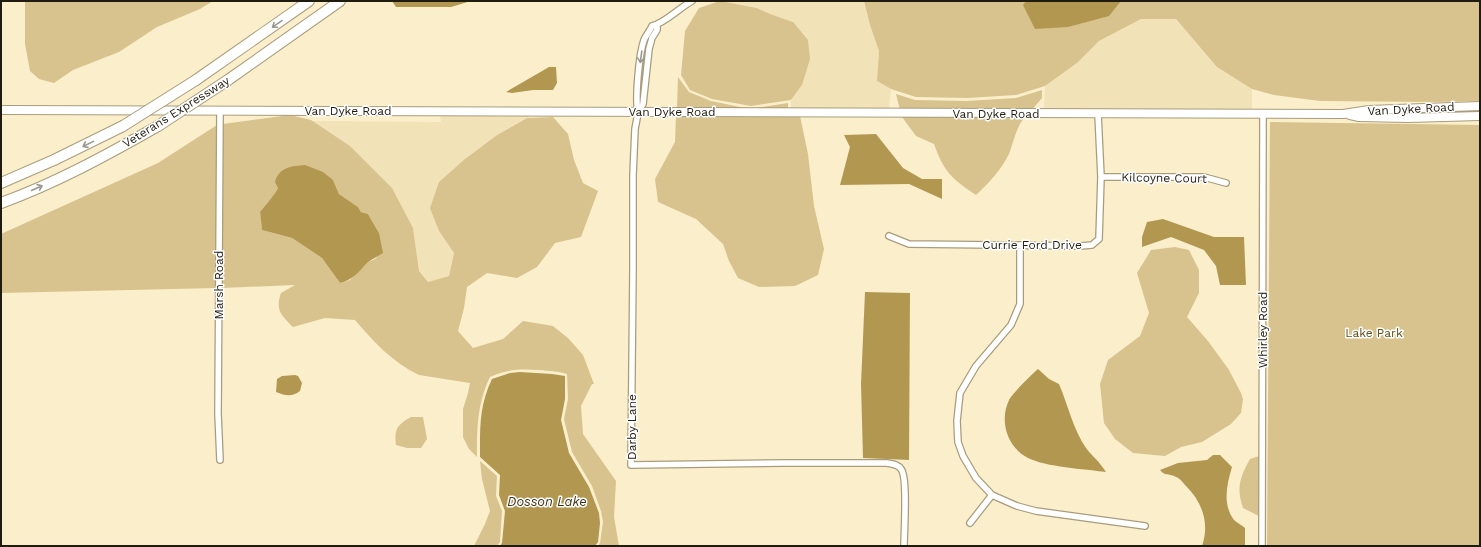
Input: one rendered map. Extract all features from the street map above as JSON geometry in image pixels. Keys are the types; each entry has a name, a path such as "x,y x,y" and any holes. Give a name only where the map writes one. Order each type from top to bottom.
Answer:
{"highway":[{"name":"Veterans Expressway","path":"1,183 54,160 123,126 196,80 309,1"},
{"name":"Veterans Expressway","path":"1,203 96,161 158,126 228,80 340,1"}],"main road":[{"name":"Van Dyke Road","path":"1,110 1343,114 1377,110 1480,106"},
{"name":"Van Dyke Road","path":"1343,114 1359,117 1387,118 1480,116"}],"street":[{"path":"638,113 643,104 649,49 652,38 657,30 657,25 692,1"},
{"name":"Marsh Road","path":"220,111 218,398 220,460"},
{"name":"Darby Lane","path":"638,113 635,129 633,175 631,465 782,463 895,464 901,468 904,473 904,546"},
{"name":"Currie Ford Drive","path":"889,236 909,244 1020,246 1092,245 1098,239 1101,178 1098,114"},
{"name":"Whirley Road","path":"1262,546 1263,114"},
{"name":"Kilcoyne Court","path":"1101,178 1204,177 1226,183"},
{"path":"1020,246 1020,304 1012,325 976,366 960,393 957,421 958,442 963,456 971,471 992,494 1017,506 1036,511 1145,526"},
{"path":"970,523 992,494"}],"shaded area":[{"path":"720,1 864,1 879,51 877,81 891,89 889,110 791,110 791,100 802,85 793,22 757,8"},
{"path":"1141,19 1176,19 1217,67 1252,89 1252,113 1044,110 1045,86 1077,63 1099,41"},
{"path":"440,115 526,115 530,118 526,118 497,135 465,159 439,231 454,253 449,276 428,282 419,271 413,228 350,146 311,121 441,122"}],"green space":[{"path":"25,1 213,1 200,9 157,27 119,52 73,70 54,83 39,79 30,71 25,44"},
{"path":"720,1 757,8 793,22 808,40 810,59 802,85 791,100 751,106 712,99 690,90 681,75 685,31 699,8"},
{"path":"864,1 1480,1 1480,101 1320,101 1274,95 1252,89 1217,67 1176,19 1141,19 1099,41 1077,63 1045,86 1016,95 967,98 916,97 891,89 877,81 879,51"},
{"path":"678,77 689,92 711,101 750,109 677,109"},
{"path":"1042,90 1042,98 1031,111 900,110 896,94 915,100 966,101 1016,98"},
{"path":"788,103 788,109 750,109"},
{"path":"290,115 311,120 350,146 392,188 413,228 419,271 428,282 449,276 454,253 439,231 430,208 439,182 465,159 497,135 527,118 553,117 568,134 574,160 583,183 598,191 581,237 555,243 537,267 517,278 487,273 467,287 464,308 458,331 473,348 503,339 523,321 553,326 568,338 583,355 594,384 592,384 581,406 583,434 616,481 614,517 619,546 598,546 600,543 603,522 601,511 592,486 572,452 564,419 568,399 567,374 550,371 520,370 502,372 490,377 482,397 480,407 477,457 469,449 463,437 463,409 470,383 419,375 392,358 355,320 325,318 293,327 280,312 279,299 281,293 295,285 222,288 223,124","holes":["333,180 339,194 358,207 361,212 368,214 379,233 378,256 368,262 350,280 340,283 322,258 292,238 262,230 260,212 278,188"]},
{"path":"676,116 800,116 808,154 814,206 824,249 818,275 795,286 759,287 738,278 729,261 723,244 696,219 658,202 655,179 675,142"},
{"path":"902,117 1025,117 1017,130 1006,160 986,186 976,195 955,179 945,168 934,144 916,136"},
{"name":"Lake Park","path":"1270,122 1480,125 1480,546 1267,546"},
{"path":"217,125 216,288 1,293 1,234 158,163"},
{"path":"1175,247 1189,250 1199,270 1199,293 1187,317 1208,341 1229,370 1243,399 1241,413 1231,424 1202,442 1181,447 1165,456 1133,453 1115,439 1104,423 1100,384 1108,360 1140,336 1149,313 1137,273 1151,250"},
{"path":"411,417 423,417 427,439 421,448 407,448 396,445 396,431 402,422"},
{"path":"1259,456 1259,516 1243,508 1240,494 1240,483 1250,459"},
{"path":"480,461 497,476 496,496 502,511 500,542 497,546 474,546 490,511 482,479"}],"water":[{"path":"392,1 471,1 451,7 396,7"},
{"path":"1026,1 1121,1 1109,16 1068,27 1035,29 1023,5"},
{"path":"549,67 556,67 557,83 553,90 533,90 512,93 506,92"},
{"path":"876,134 903,168 922,179 942,179 942,199 909,184 840,185 850,147 844,135"},
{"path":"305,165 323,172 333,180 339,194 358,207 361,212 368,214 379,233 383,253 368,262 355,276 344,282 340,283 322,258 292,238 262,230 260,212 278,188 275,182 277,177 287,168"},
{"path":"1163,219 1214,237 1244,237 1246,285 1220,285 1216,266 1204,250 1171,237 1142,247 1142,237 1147,222"},
{"path":"865,292 910,293 909,460 863,458 861,384"},
{"path":"1038,369 1049,379 1059,384 1081,441 1106,472 1055,466 1036,461 1021,453 1010,440 1005,425 1006,408 1009,400 1027,379"},
{"name":"Dosson Lake","path":"520,372 565,376 565,399 561,420 569,453 589,487 599,513 600,523 598,542 595,546 500,546 502,543 505,511 499,495 500,475 480,457 482,408 492,379 510,373"},
{"path":"282,376 298,376 302,383 300,391 289,395 276,392 277,379"},
{"path":"1213,455 1220,455 1232,467 1227,487 1227,501 1230,514 1234,520 1245,528 1245,546 1202,546 1205,521 1200,506 1192,492 1179,478 1164,473 1160,470 1178,463 1207,460"}]}
